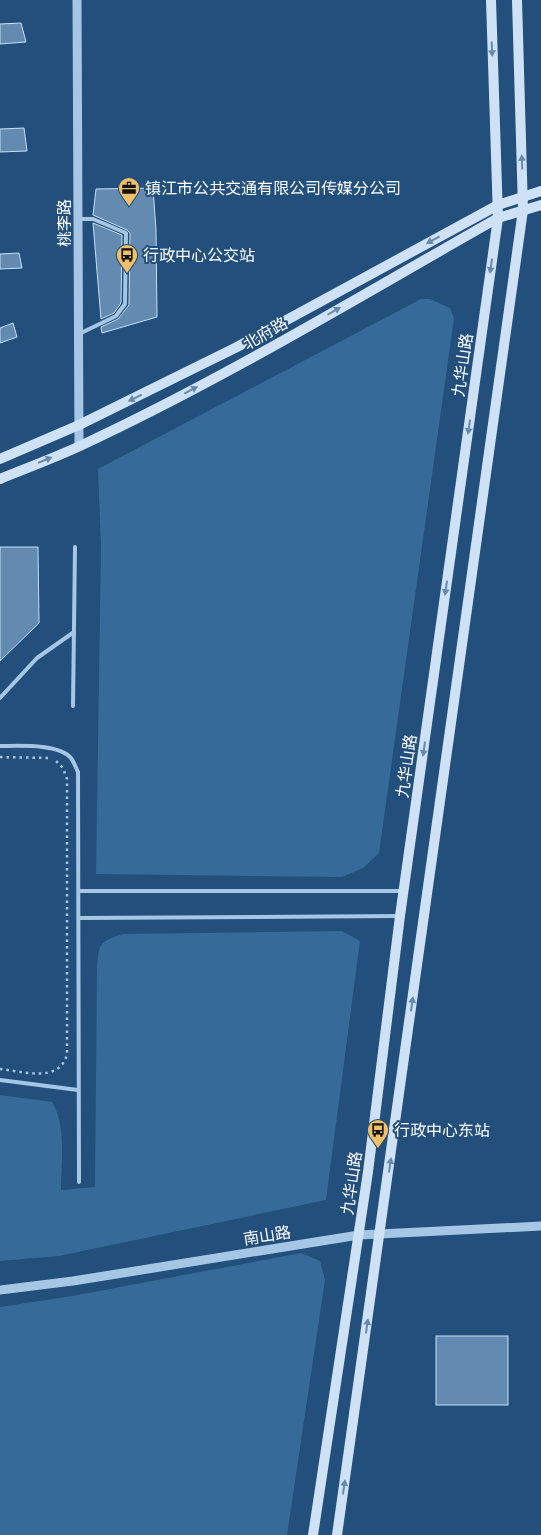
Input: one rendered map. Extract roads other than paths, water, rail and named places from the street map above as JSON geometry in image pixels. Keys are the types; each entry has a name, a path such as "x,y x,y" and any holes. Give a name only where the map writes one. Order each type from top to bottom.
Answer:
{"main road":[{"name":"九华山路","path":"313,1535 370,1162 400,916 498,218 491,0"},
{"path":"337,1535 381,1234 523,210 517,0"},
{"name":"北府路","path":"0,459 79,425 237,347 498,205 541,191"},
{"name":"北府路","path":"0,479 79,446 240,364 498,218 541,205"}],"street":[{"name":"桃李路","path":"77,0 79,446"},
{"name":"南山路","path":"0,1290 73,1281 359,1235 541,1226"}],"lane":[{"path":"79,218 93,219 126,233 125,304 116,316 79,334"},
{"path":"74,706 76,547"},
{"path":"0,698 36,658 74,632"},
{"path":"0,746 61,750 70,758 78,772 80,891 79,1182"},
{"path":"80,891 404,891"},
{"path":"79,918 400,916"},
{"path":"0,1080 78,1090"}],"place":[{"name":"镇江市公共交通有限公司传媒分公司","path":"129,207"},
{"name":"行政中心公交站","path":"127,274"},
{"name":"行政中心东站","path":"378,1149"}]}
